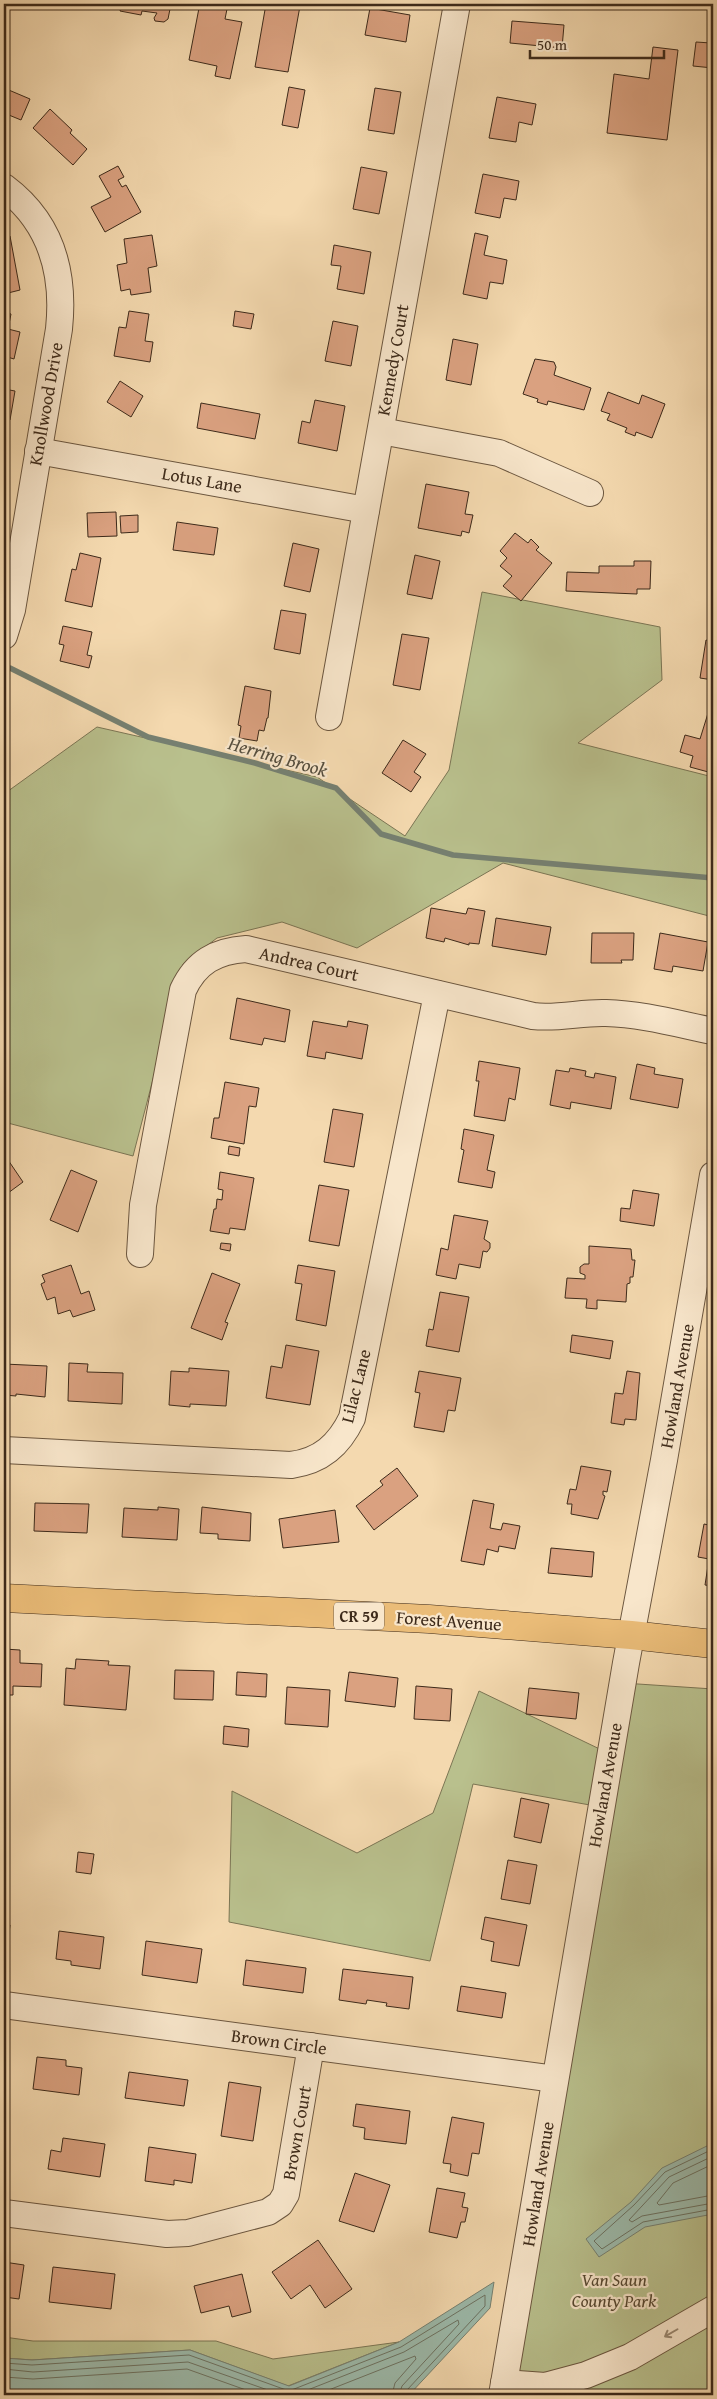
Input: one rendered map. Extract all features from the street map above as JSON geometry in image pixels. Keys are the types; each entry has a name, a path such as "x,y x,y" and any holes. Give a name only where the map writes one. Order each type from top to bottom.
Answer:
{"main road":[{"name":"Forest Avenue","path":"4,1598 429,1619 631,1635 713,1644"}],"street":[{"name":"Kennedy Court","path":"329,717 457,4"},
{"name":"Knollwood Drive","path":"4,187 31,214 44,233 60,278 62,303 12,610 4,636"},
{"path":"380,431 499,453 590,493"},
{"name":"Lotus Lane","path":"38,451 366,510"},
{"name":"Andrea Court","path":"140,1254 143,1204 183,990 189,976 213,956 229,950 246,949 533,1016 555,1018 595,1013 618,1014 713,1031"},
{"name":"Lilac Lane","path":"4,1450 291,1465 319,1457 334,1447 345,1433 352,1418 437,994"},
{"name":"Howland Avenue","path":"503,2389 631,1635 713,1175"},
{"name":"Brown Circle","path":"4,2005 555,2079"},
{"name":"Brown Court","path":"4,2213 167,2234 188,2233 268,2212 280,2204 286,2194 311,2046"},
{"path":"503,2389 545,2386 586,2375 630,2357 713,2309"}],"green space":[{"path":"482,592 660,627 662,680 578,743 713,777 713,917 503,863 357,948 282,922 217,938 183,964 133,1156 4,1122 4,794 97,727 317,777 405,836 449,770"},
{"name":"Van Saun County Park","path":"623,1683 713,1689 713,2395 493,2395 601,1807 473,1784 430,1961 229,1922 232,1791 357,1853 433,1813 479,1691 610,1754"},
{"path":"4,2337 33,2341 216,2341 273,2359 399,2342 288,2386 190,2350 32,2360 4,2358"}],"water":[{"path":"713,2143 713,2214 645,2227 599,2257 586,2239 631,2202 662,2168"},
{"path":"494,2282 490,2308 409,2395 4,2395 4,2358 32,2360 190,2350 289,2386 399,2342"}],"building":[{"path":"122,4 171,4 168,19 164,22 155,21 154,18 157,13 142,11 141,15 120,11"},
{"path":"266,4 300,6 288,72 255,67"},
{"path":"206,5 227,9 225,19 242,22 230,79 215,76 217,66 189,60 199,8 205,9"},
{"path":"370,8 410,15 406,42 365,35"},
{"path":"512,21 564,25 562,48 510,43"},
{"path":"711,37 713,37 713,68 693,66 696,42 711,43"},
{"path":"653,47 678,50 667,140 607,133 614,74 649,79"},
{"path":"289,87 305,90 298,128 282,125"},
{"path":"4,88 30,99 21,120 4,113"},
{"path":"375,88 401,92 394,134 368,130"},
{"path":"497,97 536,104 532,125 519,122 516,142 489,138"},
{"path":"50,109 72,130 70,133 87,149 73,165 33,128"},
{"path":"118,166 124,177 118,180 122,187 126,185 141,212 105,232 91,207 111,197 99,176"},
{"path":"361,167 387,172 379,214 353,209"},
{"path":"483,174 519,181 516,200 504,198 500,218 475,213"},
{"path":"475,233 488,236 484,255 507,260 503,284 490,282 487,299 463,294"},
{"path":"152,235 157,266 148,268 151,292 131,295 130,289 121,291 117,265 127,263 124,239"},
{"path":"10,236 20,290 4,294 4,237"},
{"path":"334,245 371,252 364,294 337,289 341,266 331,265"},
{"path":"129,311 149,314 145,341 153,342 150,362 114,356 119,327 126,328"},
{"path":"235,311 254,314 251,329 233,326"},
{"path":"4,312 11,314 8,329 20,332 14,359 4,356"},
{"path":"333,321 358,326 351,366 325,361"},
{"path":"453,339 478,344 471,385 446,380"},
{"path":"535,359 554,362 556,367 554,375 591,388 584,410 548,401 547,405 537,402 538,399 523,394"},
{"path":"120,381 143,396 131,417 107,402"},
{"path":"4,389 15,391 10,420 4,419"},
{"path":"608,392 639,404 642,395 665,404 652,438 636,432 635,436 625,432 627,428 607,420 610,414 601,411"},
{"path":"315,400 345,406 337,451 298,443 302,421 310,423"},
{"path":"201,403 260,414 255,439 197,428"},
{"path":"426,484 469,492 465,514 473,515 469,533 462,531 461,536 418,528"},
{"path":"116,512 117,536 88,537 87,513"},
{"path":"138,515 138,532 121,533 120,516"},
{"path":"177,522 218,528 214,555 173,550"},
{"path":"515,533 528,543 531,539 539,547 536,550 552,563 521,601 503,586 512,576 500,566 507,558 500,551"},
{"path":"293,543 319,549 310,592 284,586"},
{"path":"80,553 101,558 92,607 65,601 72,569 76,570"},
{"path":"415,555 440,561 432,599 407,594"},
{"path":"634,561 651,561 650,589 637,589 637,594 566,591 567,572 599,573 599,566 634,566"},
{"path":"281,610 306,614 300,654 274,649"},
{"path":"63,626 92,632 87,655 92,656 89,668 60,661 64,645 59,644"},
{"path":"402,634 429,638 420,690 393,685"},
{"path":"706,640 713,642 713,680 700,678"},
{"path":"245,686 271,691 268,718 264,731 259,730 257,741 239,738 241,726 238,725"},
{"path":"709,710 713,711 712,773 690,767 693,756 680,752 685,735 700,739"},
{"path":"403,740 426,754 414,772 421,777 411,792 382,773"},
{"path":"431,908 466,914 468,908 485,911 479,944 469,943 469,945 445,938 444,942 426,938"},
{"path":"496,918 551,927 546,955 492,946"},
{"path":"592,933 634,933 633,960 621,960 622,963 591,963"},
{"path":"660,933 708,942 703,971 673,966 672,972 654,969"},
{"path":"237,998 290,1010 285,1042 264,1038 262,1045 230,1039"},
{"path":"313,1021 347,1027 348,1021 368,1025 362,1059 326,1052 325,1059 307,1056"},
{"path":"479,1061 520,1068 515,1100 509,1098 505,1121 474,1116 479,1081 476,1081"},
{"path":"637,1064 655,1068 654,1074 683,1079 678,1108 630,1099"},
{"path":"570,1068 586,1071 585,1076 594,1078 595,1073 616,1077 611,1109 571,1102 570,1109 550,1105 556,1070 569,1072"},
{"path":"225,1082 259,1088 256,1107 249,1106 244,1144 211,1138 214,1118 219,1118"},
{"path":"333,1109 363,1114 354,1167 324,1162"},
{"path":"464,1129 494,1135 487,1170 495,1172 492,1188 458,1182 464,1150 461,1149"},
{"path":"229,1146 240,1148 239,1156 228,1154"},
{"path":"4,1154 23,1182 4,1196"},
{"path":"71,1170 97,1181 78,1232 50,1220"},
{"path":"220,1172 254,1178 245,1230 230,1228 229,1234 210,1231 217,1199 222,1200 223,1190 218,1189"},
{"path":"319,1185 349,1190 339,1246 309,1241"},
{"path":"633,1190 659,1194 654,1226 620,1221 621,1208 630,1209"},
{"path":"454,1215 488,1221 484,1239 490,1243 490,1248 487,1252 483,1251 480,1268 459,1264 456,1279 436,1275 441,1248 448,1250"},
{"path":"221,1243 231,1244 230,1251 220,1249"},
{"path":"589,1246 631,1249 632,1260 635,1260 633,1277 630,1277 630,1283 627,1284 626,1302 597,1300 597,1309 586,1308 587,1299 565,1298 567,1278 585,1279 585,1275 580,1273 580,1267 584,1264 589,1264"},
{"path":"71,1265 81,1294 89,1291 95,1310 73,1317 70,1310 58,1314 55,1297 47,1300 41,1284 45,1282 42,1275"},
{"path":"298,1265 335,1271 326,1326 296,1320 302,1284 295,1283"},
{"path":"212,1273 240,1284 225,1322 228,1323 222,1340 191,1328"},
{"path":"440,1292 469,1297 459,1352 426,1346 429,1329 433,1330"},
{"path":"572,1335 613,1341 610,1359 570,1352"},
{"path":"286,1345 319,1351 310,1405 266,1398 271,1366 282,1368"},
{"path":"69,1363 88,1364 87,1372 123,1373 122,1404 68,1401"},
{"path":"4,1364 47,1366 45,1397 16,1394 16,1396 4,1395"},
{"path":"189,1368 229,1371 226,1406 190,1404 190,1407 169,1405 171,1371 189,1372"},
{"path":"419,1371 461,1378 455,1411 448,1410 444,1432 414,1427 420,1393 415,1392"},
{"path":"627,1371 640,1373 636,1420 625,1419 624,1425 611,1423 615,1393 623,1394"},
{"path":"581,1466 611,1471 607,1492 603,1491 605,1496 598,1519 571,1514 572,1504 567,1504 570,1489 576,1490"},
{"path":"397,1468 418,1496 374,1530 356,1506 383,1485 380,1481"},
{"path":"473,1500 494,1504 490,1528 501,1530 503,1523 520,1526 515,1549 499,1546 498,1552 487,1549 484,1565 461,1561"},
{"path":"4,1502 8,1502 7,1538 4,1538"},
{"path":"35,1503 89,1504 87,1533 34,1531"},
{"path":"158,1507 179,1509 177,1540 122,1537 124,1508 158,1510"},
{"path":"202,1507 251,1513 250,1541 218,1539 218,1534 200,1533"},
{"path":"335,1510 339,1542 283,1548 279,1519"},
{"path":"704,1524 713,1526 713,1586 705,1585 709,1559 698,1557"},
{"path":"551,1548 594,1552 592,1577 548,1573"},
{"path":"4,1649 20,1650 20,1663 42,1664 41,1687 13,1686 13,1695 4,1695"},
{"path":"76,1659 109,1661 108,1665 130,1666 126,1710 64,1705 66,1668 75,1669"},
{"path":"175,1670 214,1671 213,1700 174,1699"},
{"path":"237,1672 267,1674 266,1697 236,1695"},
{"path":"349,1672 398,1678 395,1707 345,1701"},
{"path":"416,1686 452,1689 450,1721 414,1719"},
{"path":"287,1687 330,1690 328,1727 285,1724"},
{"path":"529,1688 579,1693 576,1719 526,1714"},
{"path":"224,1726 249,1729 248,1747 223,1744"},
{"path":"521,1798 549,1804 541,1843 514,1837"},
{"path":"78,1852 94,1854 91,1874 76,1872"},
{"path":"508,1860 537,1865 530,1904 501,1899"},
{"path":"485,1917 527,1925 519,1966 491,1961 494,1942 481,1939"},
{"path":"4,1924 10,1925 6,1957 4,1957"},
{"path":"59,1931 104,1937 100,1969 71,1965 71,1961 56,1959"},
{"path":"146,1941 202,1949 197,1983 142,1975"},
{"path":"246,1960 306,1968 303,1993 243,1985"},
{"path":"343,1969 413,1977 409,2009 386,2006 387,2003 367,2000 366,2004 339,2000"},
{"path":"461,1986 506,1993 502,2018 457,2011"},
{"path":"37,2057 66,2060 66,2066 82,2068 79,2095 33,2089"},
{"path":"129,2072 188,2080 184,2106 125,2098"},
{"path":"229,2082 261,2087 253,2141 221,2136"},
{"path":"356,2104 410,2111 406,2144 364,2139 365,2128 353,2126"},
{"path":"452,2117 484,2123 479,2154 472,2153 468,2176 450,2172 451,2164 443,2163"},
{"path":"63,2138 105,2144 100,2177 48,2169 51,2150 61,2152"},
{"path":"149,2147 196,2154 192,2183 174,2180 174,2185 145,2181"},
{"path":"355,2173 390,2185 374,2232 339,2221"},
{"path":"437,2188 465,2193 462,2207 468,2208 465,2222 461,2222 457,2238 429,2232"},
{"path":"318,2240 352,2289 325,2308 310,2285 291,2299 272,2272"},
{"path":"4,2262 24,2265 19,2299 4,2297"},
{"path":"53,2267 115,2274 111,2309 49,2302"},
{"path":"242,2274 251,2312 232,2317 229,2306 201,2313 194,2286"}],"waterway":[{"name":"Herring Brook","path":"10,668 148,737 255,763 336,788 381,834 453,855 713,878"}]}
